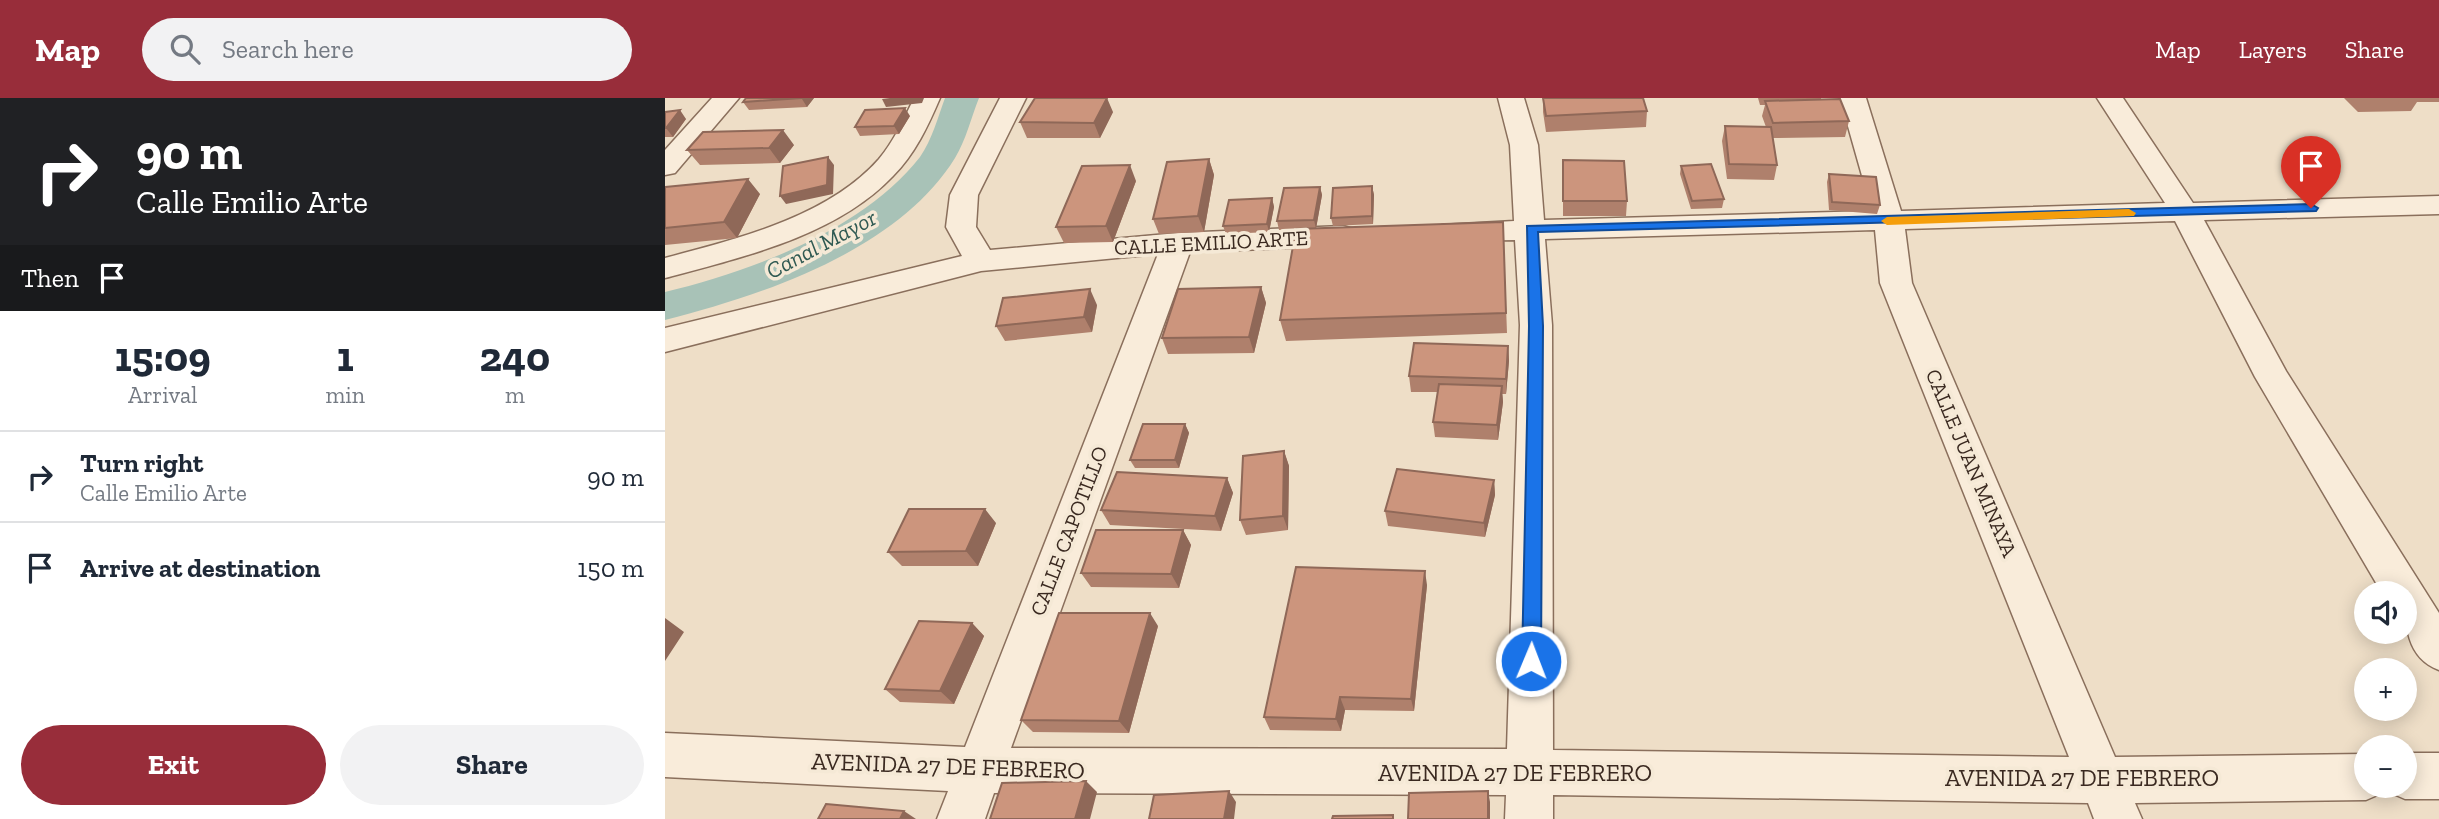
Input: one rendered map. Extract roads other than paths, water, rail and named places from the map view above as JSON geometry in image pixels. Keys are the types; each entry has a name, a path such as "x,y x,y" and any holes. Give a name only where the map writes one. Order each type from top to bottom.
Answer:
{"street":[{"path":"665,167 726,98"},
{"path":"665,268 753,245 838,204 883,172 913,131 927,98"},
{"path":"981,261 961,227 964,195 1013,98"},
{"path":"1511,98 1524,145 1536,326 1529,819"},
{"name":"CALLE JUAN MINAYA","path":"1853,98 1889,220 1896,283 2111,799"},
{"path":"2110,98 2184,211 2272,377 2396,581"},
{"path":"1422,233 2439,205"},
{"name":"CALLE EMILIO ARTE","path":"665,340 981,261 1178,243 1368,235"},
{"name":"CALLE CAPOTILLO","path":"961,819 1178,243"},
{"path":"2417,615 2439,651"},
{"name":"AVENIDA 27 DE FEBRERO","path":"665,755 980,770 1530,772 2111,799 2354,778"},
{"path":"2417,776 2439,776"}],"waterway":[{"name":"Canal Mayor","path":"665,306 702,297 774,273 810,257 875,217 905,193 931,166 945,143 962,98"}]}
